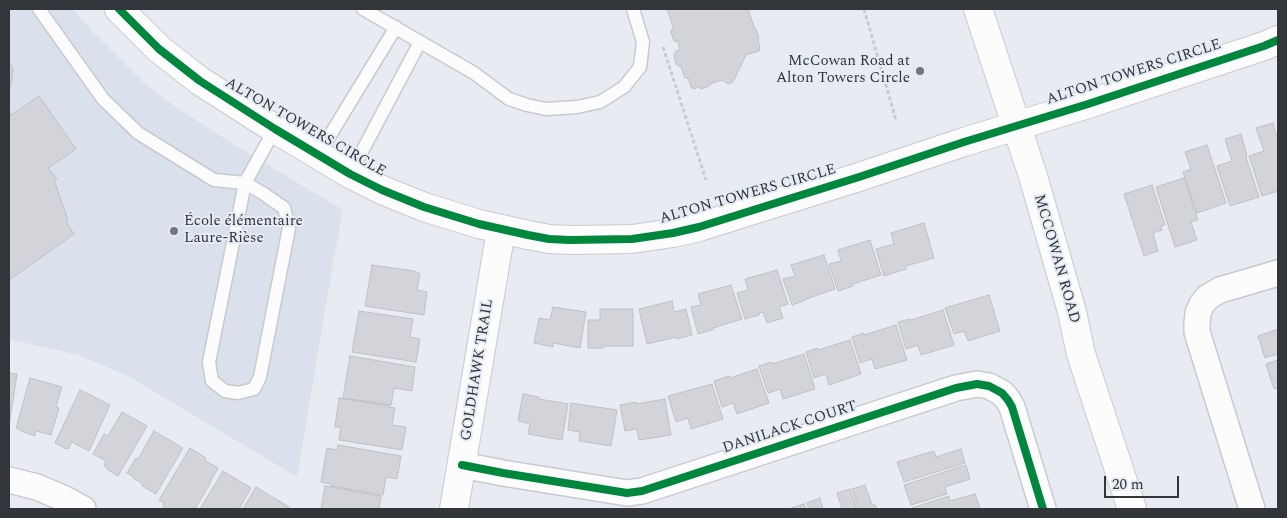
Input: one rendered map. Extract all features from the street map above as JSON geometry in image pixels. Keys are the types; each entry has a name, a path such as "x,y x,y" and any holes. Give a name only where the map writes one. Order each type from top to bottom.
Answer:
{"street":[{"name":"ALTON TOWERS CIRCLE","path":"119,9 140,31 177,64 220,95 350,174 382,190 424,207 501,230 549,239 632,239 673,233 706,225 1088,104 1278,40"},
{"name":"MCCOWAN ROAD","path":"978,9 1057,257 1081,354 1132,509"},
{"name":"GOLDHAWK TRAIL","path":"454,509 501,230"},
{"path":"1252,509 1197,332 1198,313 1208,297 1220,290 1278,273"},
{"name":"DANILACK COURT","path":"462,465 626,493 642,491 956,388 977,384 989,386 1002,393 1008,400 1043,509"},
{"path":"9,480 37,487 83,509"}],"lane":[{"path":"39,9 103,100 138,132 214,180 245,183 284,208 288,228 260,377 254,389 238,393 225,390 212,382 209,362 245,183 275,129"},
{"path":"363,9 474,72 509,99 546,109 577,107 600,102 624,88 640,67 643,42 633,9"},
{"path":"318,155 396,28"},
{"path":"350,174 420,42"}],"path":[{"path":"864,9 896,120"},
{"path":"662,45 706,180"}],"shaded area":[{"name":"École élémentaire Laure-Rièse","path":"9,9 73,9 92,31 143,82 173,105 241,149 343,210 297,477 128,376 78,355 9,340"}],"building":[{"path":"667,9 748,9 759,38 759,51 746,55 733,82 728,84 722,80 701,89 698,87 694,89 691,87 688,78 685,78 681,67 676,64 674,56 676,51 680,50 678,42 674,41 671,32 673,27"},
{"path":"9,62 13,68 11,85 9,87"},
{"path":"39,96 76,149 48,168 57,179 54,180 68,220 66,222 74,234 9,280 9,111 11,115"},
{"path":"1273,123 1278,141 1278,191 1262,196 1249,156 1264,151 1256,128"},
{"path":"1241,134 1246,157 1259,197 1230,206 1217,166 1232,161 1225,139"},
{"path":"1207,145 1226,203 1197,213 1183,172 1191,169 1185,152"},
{"path":"1184,178 1198,220 1191,222 1197,240 1175,247 1156,187"},
{"path":"1152,185 1165,225 1161,226 1162,230 1153,233 1158,251 1144,256 1124,194"},
{"path":"924,223 934,258 906,266 906,269 884,276 876,249 894,244 891,233"},
{"path":"870,240 881,275 838,291 829,264 841,261 838,250"},
{"path":"824,255 835,289 792,305 783,279 795,276 791,265"},
{"path":"372,265 414,271 420,274 417,290 427,292 424,315 365,306"},
{"path":"777,270 788,304 779,307 783,318 767,323 763,312 745,319 737,293 748,290 745,279"},
{"path":"731,285 742,319 698,334 691,307 701,305 698,294"},
{"path":"989,295 1000,331 968,341 964,331 954,334 945,308"},
{"path":"672,301 674,312 686,309 692,335 647,344 639,309"},
{"path":"553,307 586,312 580,348 553,343 553,347 534,343 539,318 550,320"},
{"path":"600,309 633,309 633,346 588,348 588,320 600,320"},
{"path":"943,310 954,345 921,355 918,345 906,349 898,322"},
{"path":"359,311 413,319 410,337 420,339 416,362 352,352"},
{"path":"896,325 907,360 875,369 872,359 860,363 852,337"},
{"path":"1278,329 1278,354 1265,358 1258,336"},
{"path":"850,340 861,374 829,385 826,374 814,378 806,352"},
{"path":"804,354 815,389 783,399 780,389 768,393 759,366"},
{"path":"350,356 415,367 412,391 394,388 391,405 343,398"},
{"path":"1278,360 1278,388 1274,389 1266,364"},
{"path":"757,369 769,403 737,414 733,403 722,407 714,381"},
{"path":"9,373 17,374 9,426"},
{"path":"30,378 62,387 56,407 59,408 51,435 36,431 35,436 16,428"},
{"path":"712,384 723,419 691,429 688,418 676,422 668,396"},
{"path":"80,390 110,405 89,451 72,442 68,449 55,443"},
{"path":"523,394 568,404 562,440 528,434 530,424 518,421"},
{"path":"339,398 395,408 392,425 406,427 402,450 339,440 341,427 335,427"},
{"path":"665,399 671,435 639,440 637,429 625,431 620,405"},
{"path":"571,403 617,410 611,446 579,441 580,432 568,430"},
{"path":"122,412 147,426 118,476 104,466 106,461 93,454 104,434 108,436"},
{"path":"154,431 183,448 156,494 142,486 143,484 127,473 136,458 138,459"},
{"path":"338,445 401,456 397,479 386,477 383,495 331,486 331,484 321,482 327,448 337,450"},
{"path":"190,448 206,458 204,460 218,468 195,509 168,509 159,500"},
{"path":"961,449 965,463 904,482 897,462 934,451 936,457"},
{"path":"966,465 970,479 945,487 947,494 911,505 904,485"},
{"path":"223,471 251,488 239,509 200,509"},
{"path":"865,485 872,505 875,505 877,509 859,509 852,489"},
{"path":"325,486 381,496 379,509 321,509"},
{"path":"256,487 289,507 288,509 243,509"},
{"path":"850,489 857,509 842,509 837,493"},
{"path":"975,494 980,508 977,509 912,509 949,496 950,501"},
{"path":"820,498 823,509 809,509 807,503"},
{"path":"804,504 806,509 791,508"}],"cycle path":[{"path":"119,9 159,49 200,81 350,174 382,190 424,207 479,224 549,239 570,240 632,239 699,227 1088,104 1278,40"},
{"path":"462,465 627,493 642,491 956,388 977,384 989,386 1002,393 1012,407 1043,509"}],"place":[{"name":"McCowan Road at Alton Towers Circle","path":"920,71"},
{"name":"École élémentaire Laure-Rièse","path":"174,231"}]}
